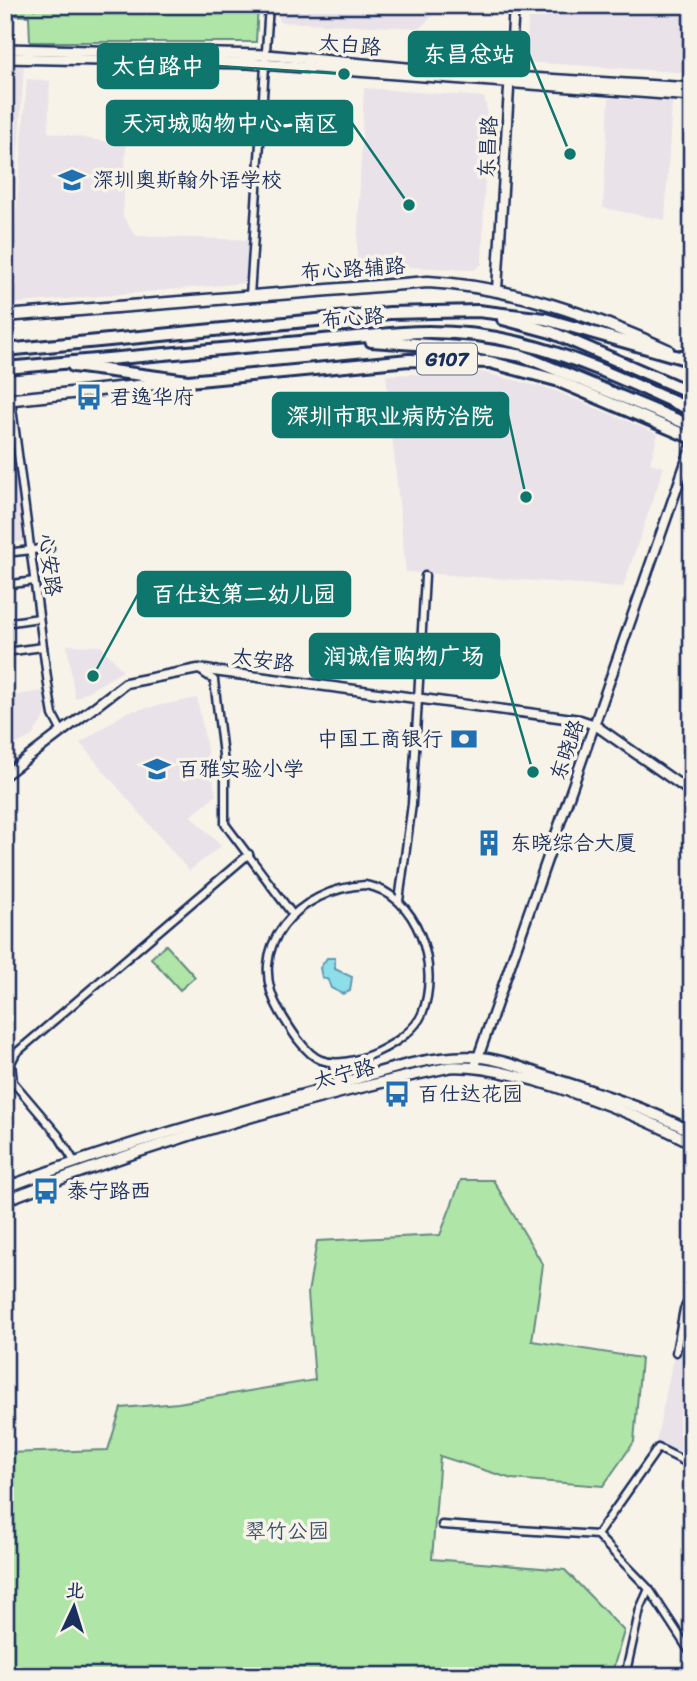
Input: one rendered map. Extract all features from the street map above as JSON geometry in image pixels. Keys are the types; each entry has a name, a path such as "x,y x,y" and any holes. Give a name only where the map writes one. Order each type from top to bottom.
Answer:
{"highway":[{"name":"布心路","path":"5,350 377,314 447,312 525,315 688,360"},
{"name":"布心路","path":"447,312 496,317 551,332 692,393"},
{"name":"布心路","path":"5,368 440,331 507,338 554,351 692,410"},
{"path":"344,338 509,353 541,363 692,426"},
{"name":"G107","path":"53,363 188,381 409,360 490,362 556,380 692,438"}],"main road":[{"name":"太白路","path":"5,49 267,60 692,96"},
{"name":"太白路","path":"5,58 267,60"},
{"name":"太白路","path":"510,80 692,88"},
{"name":"布心路辅路","path":"5,316 428,282 497,290 542,300 587,316 688,360"},
{"path":"8,400 188,381"},
{"name":"太宁路","path":"5,1188 74,1161 338,1085 448,1058 510,1064 597,1094 692,1132"},
{"name":"太宁路","path":"5,1199 78,1172 257,1116 401,1077 477,1062 607,1107 692,1143"}],"street":[{"path":"250,296 269,5"},
{"name":"东昌路","path":"497,290 514,5"},
{"name":"心安路","path":"8,400 51,708 62,732"},
{"name":"东晓路","path":"477,1062 692,445"},
{"path":"5,553 50,548"},
{"path":"399,901 412,804 425,576"},
{"path":"5,585 34,581"},
{"path":"5,623 39,618"},
{"path":"5,652 43,647"},
{"path":"198,669 214,680 225,772 225,824 293,915"},
{"name":"太安路","path":"5,775 126,683 198,669 418,696 595,724 692,793"},
{"path":"74,1161 58,1135 13,1082 11,1063 16,1054 249,854"},
{"path":"352,886 377,887 399,901 416,926 425,951 427,993 422,1014 414,1029 382,1050 332,1062 314,1056 273,1000 268,967 271,945 293,915 323,894 352,886"},
{"path":"332,1062 338,1085"},
{"path":"676,1352 684,1309 692,1294"},
{"path":"597,1535 658,1448 692,1465"},
{"path":"442,1525 597,1535 649,1589 692,1655"},
{"path":"625,1676 640,1609 649,1589"}],"shaded area":[{"path":"280,5 444,5 420,28 279,22"},
{"path":"529,5 692,5 692,73 526,62"},
{"path":"5,65 24,66 12,239 5,239"},
{"name":"深圳奥斯翰外语学校","path":"27,79 50,81 48,132 126,145 123,216 136,236 251,240 247,283 9,304"},
{"path":"364,88 484,97 487,109 482,264 474,270 410,267 356,272"},
{"path":"609,98 672,102 665,220 603,208"},
{"path":"482,372 553,390 658,434 650,463 664,467 623,587 406,572 386,375"},
{"path":"10,411 28,541 5,544 5,412"},
{"path":"67,645 101,646 123,671 75,699"},
{"path":"42,691 48,709 44,718 32,736 13,746 5,727 5,697"},
{"name":"百雅实验小学","path":"197,698 216,795 191,816 221,846 189,871 80,743 127,712"},
{"path":"692,1298 692,1457 656,1443 672,1364"}],"green space":[{"path":"5,5 36,5 34,10 38,5 258,5 256,42 30,42 29,16 5,15"},
{"path":"166,945 195,977 180,990 151,958"},
{"name":"翠竹公园","path":"461,1180 493,1180 543,1265 532,1341 641,1358 634,1442 603,1486 512,1479 440,1456 432,1559 565,1570 624,1631 611,1676 5,1676 5,1453 108,1450 121,1408 178,1403 315,1380 308,1293 317,1241 440,1235"}],"water":[{"path":"327,958 335,958 335,969 352,977 350,991 343,994 331,988 328,980 322,977 320,968"}],"place":[{"name":"太白路中","path":"344,74"},
{"name":"东昌总站","path":"570,154"},
{"name":"深圳奥斯翰外语学校","path":"72,180"},
{"name":"天河城购物中心-南区","path":"409,205"},
{"name":"君逸华府","path":"89,397"},
{"name":"深圳市职业病防治院","path":"526,497"},
{"name":"百仕达第二幼儿园","path":"93,676"},
{"name":"中国工商银行","path":"464,739"},
{"name":"百雅实验小学","path":"157,769"},
{"name":"润诚信购物广场","path":"533,772"},
{"name":"东晓综合大厦","path":"489,843"},
{"name":"百仕达花园","path":"397,1094"},
{"name":"泰宁路西","path":"46,1191"}]}
